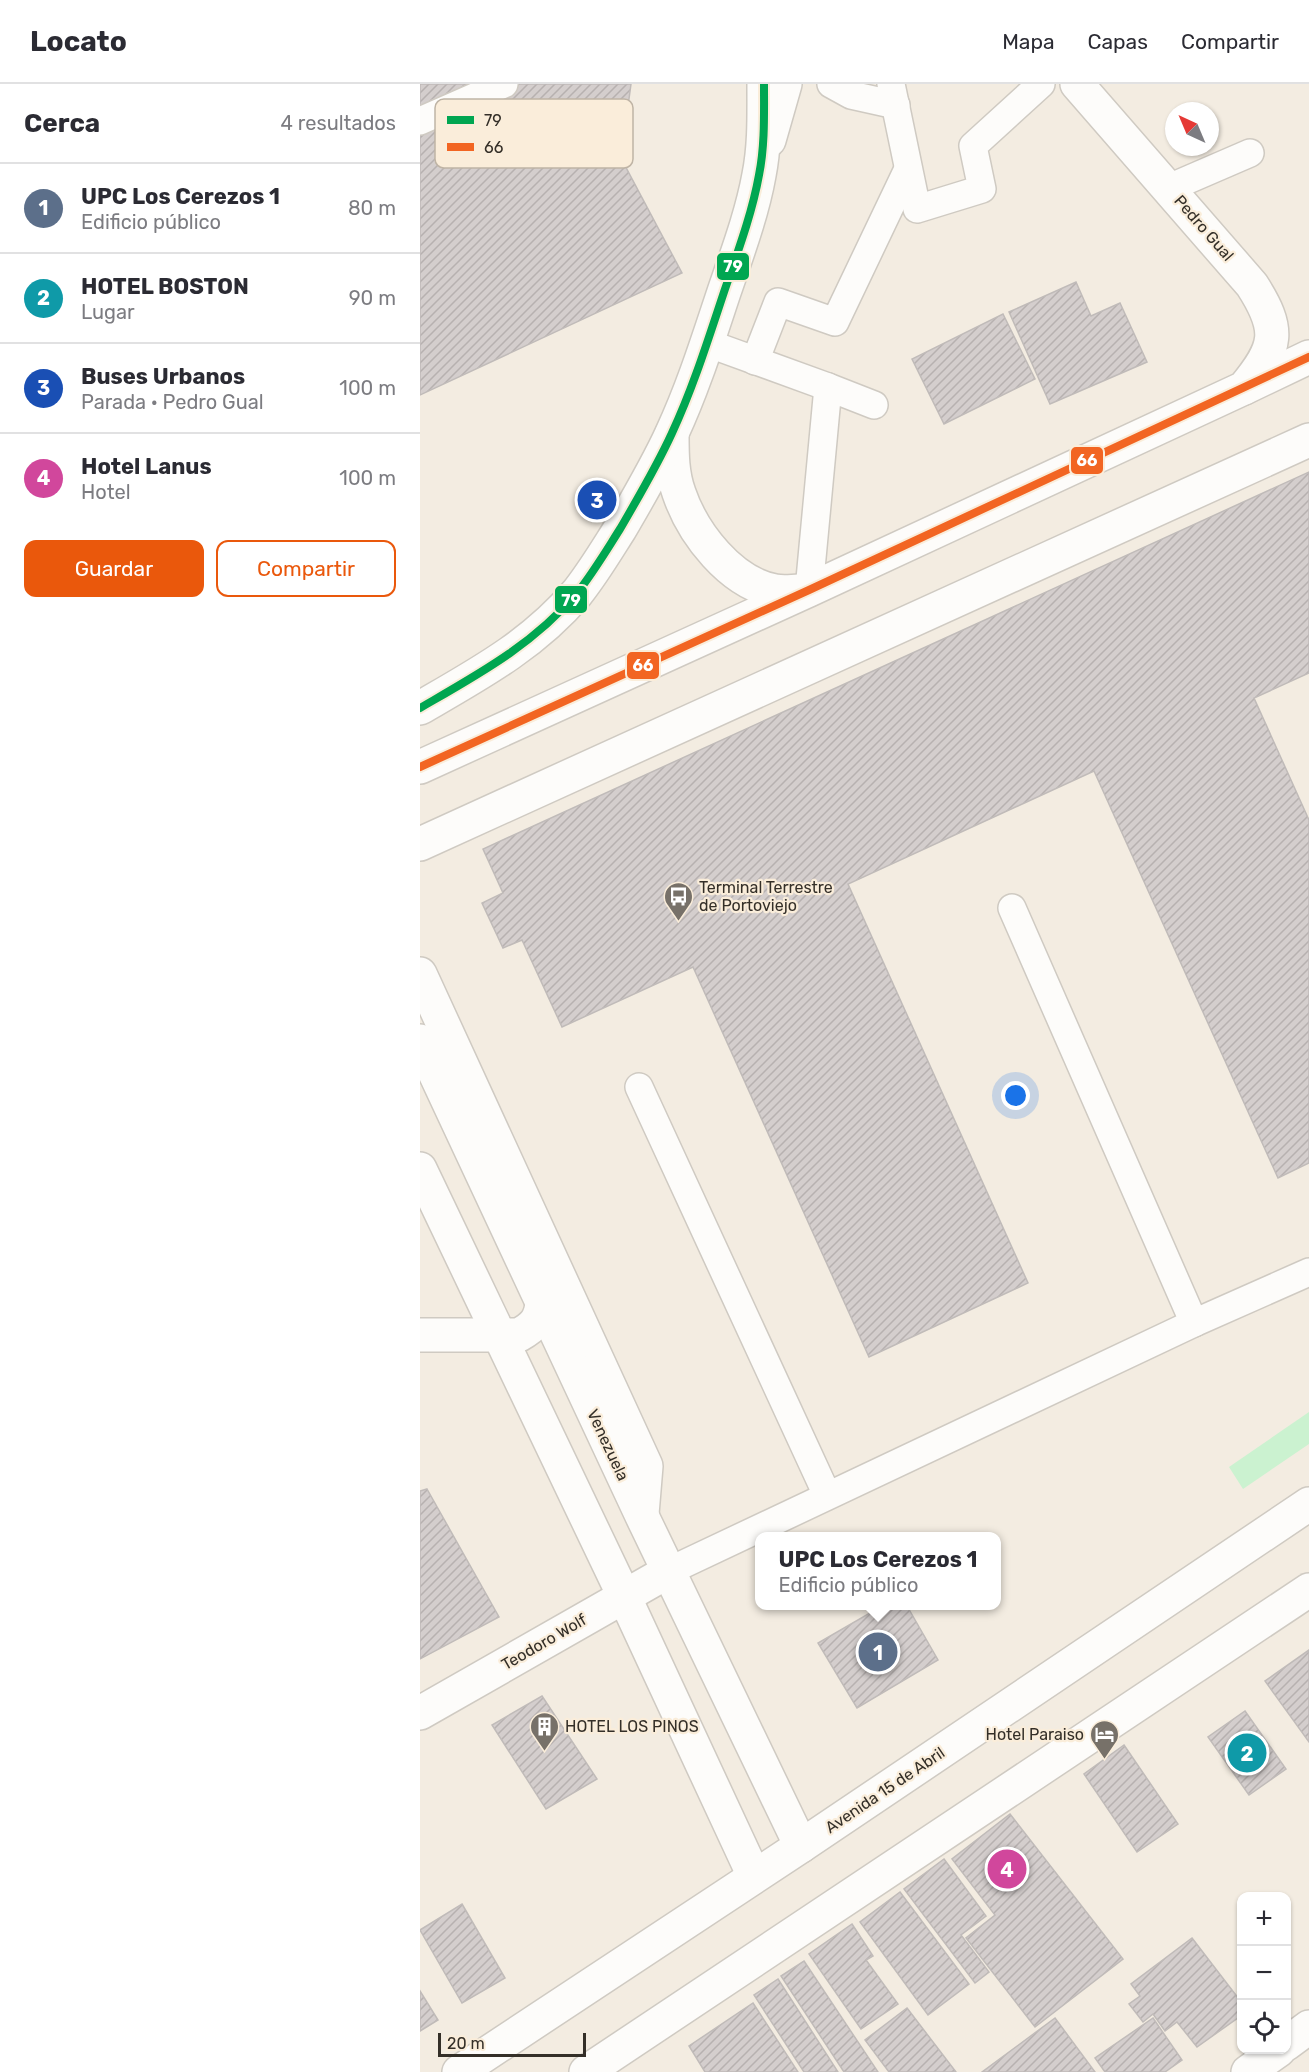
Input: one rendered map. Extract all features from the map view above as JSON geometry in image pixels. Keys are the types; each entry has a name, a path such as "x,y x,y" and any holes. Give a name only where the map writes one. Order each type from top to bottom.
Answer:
{"main road":[{"path":"759,174 764,124 764,84"},
{"path":"420,708 498,663 546,625 598,565 626,518 672,434 707,343 730,274 785,84"},
{"name":"Pedro Gual","path":"1077,84 1252,285 1267,308 1272,328 1270,345 1262,367 1244,388"},
{"path":"420,767 809,590 1309,357"},
{"path":"672,434 673,465 679,493 708,546 729,567 754,584 776,591 809,590"},
{"path":"420,844 1309,440"},
{"path":"420,974 646,1466 642,1516"},
{"name":"Venezuela","path":"420,1041 642,1516 801,1846"},
{"path":"420,1169 624,1596 754,1876"},
{"path":"420,1335 501,1337 519,1335 533,1327 540,1317 542,1304"},
{"name":"Avenida 15 de Abril","path":"459,2072 801,1846 1309,1504"},
{"name":"Teodoro Wolf","path":"420,1713 669,1571"},
{"path":"586,2072 1309,1590"},
{"path":"1291,2041 1309,2027"},
{"path":"1248,2072 1272,2054"}],"lane":[{"path":"471,99 504,84"},
{"path":"831,84 850,95 894,94 917,209 982,189 973,146 1041,84"},
{"path":"420,122 435,115"},
{"path":"1169,188 1250,153"},
{"path":"755,361 778,302 835,322 908,169"},
{"path":"707,343 874,405"},
{"path":"809,590 828,387"},
{"path":"1011,908 1194,1323"},
{"path":"639,1087 827,1495"},
{"path":"669,1571 1194,1323 1309,1272"}],"green space":[{"path":"1309,1412 1309,1444 1243,1489 1229,1467"}],"building":[{"path":"420,84 631,84 629,99 435,99 435,168 626,168 682,273 420,395"},
{"path":"1076,282 1091,316 1120,303 1147,362 1050,404 1009,312"},
{"path":"1003,314 1035,379 944,424 912,359"},
{"name":"Terminal Terrestre de Portoviejo","path":"1309,472 1309,673 1254,698 1309,820 1309,1163 1278,1178 1094,771 848,884 1028,1283 869,1357 693,967 562,1027 522,940 503,948 482,903 503,893 483,849"},
{"path":"427,1489 499,1617 420,1659 420,1491"},
{"path":"875,1610 909,1610 938,1660 857,1708 818,1643"},
{"path":"1309,1650 1309,1742 1265,1681"},
{"name":"HOTEL LOS PINOS","path":"542,1696 597,1779 546,1809 492,1725"},
{"path":"1245,1711 1286,1769 1249,1795 1208,1737"},
{"path":"1124,1745 1178,1824 1137,1852 1084,1774"},
{"path":"1010,1814 1123,1959 1035,2027 966,1938 995,1915 952,1859"},
{"path":"944,1859 986,1916 961,1935 989,1972 975,1983 904,1889"},
{"path":"900,1892 969,1984 928,2015 860,1922"},
{"path":"462,1904 505,1978 462,2003 420,1930"},
{"path":"852,1924 873,1956 866,1960 898,2004 861,2029 809,1954"},
{"path":"1192,1938 1237,1996 1237,2019 1197,2047 1177,2022 1165,2031 1153,2014 1143,2022 1129,2004 1140,1996 1131,1984"},
{"path":"804,1961 878,2072 844,2072 781,1976"},
{"path":"778,1979 838,2072 804,2072 754,1995"},
{"path":"420,1991 438,2020 420,2031"},
{"path":"753,2003 798,2072 705,2072 689,2046"},
{"path":"907,2008 956,2072 889,2072 865,2040"},
{"path":"1055,2018 1095,2072 982,2072"},
{"path":"1153,2018 1182,2060 1165,2072 1105,2072 1095,2058"}],"transit line":[{"name":"79","path":"420,708 503,658 560,612 594,570 647,482 680,416 748,219 761,164 764,84"},
{"name":"66","path":"420,767 809,590 1309,357"}],"place":[{"name":"Buses Urbanos","path":"597,500"},
{"name":"Terminal Terrestre de Portoviejo","path":"678,922"},
{"name":"UPC Los Cerezos 1","path":"878,1652"},
{"name":"HOTEL LOS PINOS","path":"544,1752"},
{"name":"HOTEL BOSTON","path":"1247,1753"},
{"name":"Hotel Paraiso","path":"1105,1760"},
{"name":"Hotel Lanus","path":"1007,1869"}]}
